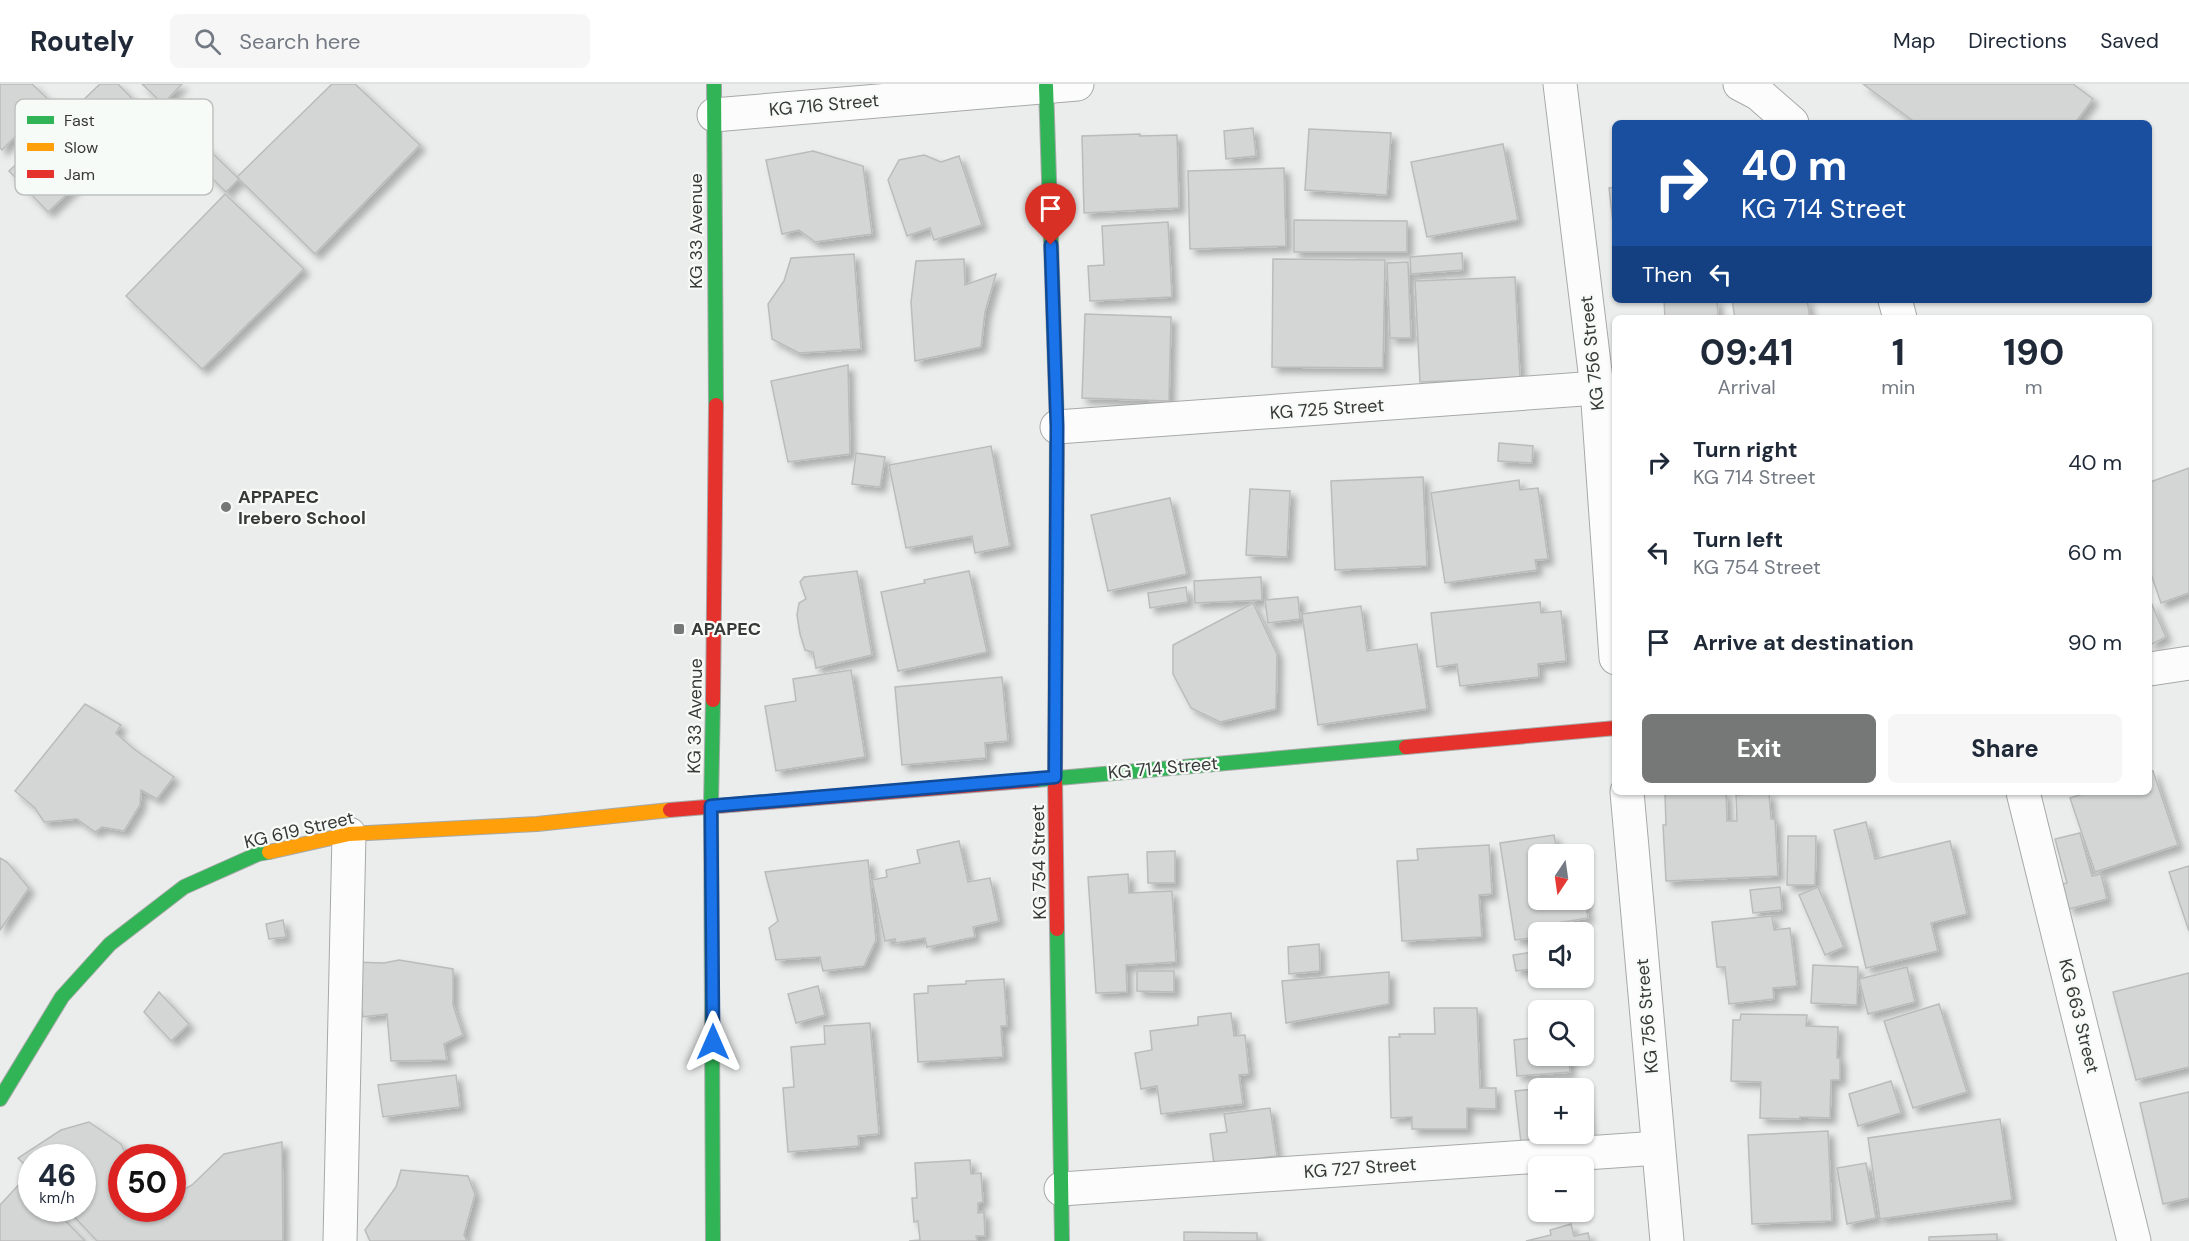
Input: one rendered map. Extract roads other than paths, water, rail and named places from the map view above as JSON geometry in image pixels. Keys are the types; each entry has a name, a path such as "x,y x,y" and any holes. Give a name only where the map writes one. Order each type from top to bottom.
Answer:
{"street":[{"name":"KG 756 Street","path":"1560,84 1597,388 1612,601"},
{"path":"1740,84 1759,94 1789,120"},
{"name":"KG 716 Street","path":"714,99 1061,85"},
{"name":"KG 754 Street","path":"1061,85 1055,777 1062,1241"},
{"name":"KG 33 Avenue","path":"713,1241 711,806 716,477 714,99"},
{"name":"KG 725 Street","path":"1057,426 1332,409 1597,388"},
{"path":"2152,669 2189,663"},
{"name":"KG 714 Street","path":"711,806 1612,728"},
{"name":"KG 756 Street","path":"1627,795 1667,1241"},
{"name":"KG 663 Street","path":"2024,795 2134,1241"},
{"name":"KG 619 Street","path":"0,1100 62,997 110,944 184,887 258,854 349,834 537,824 711,806"},
{"path":"340,1241 349,834"},
{"name":"KG 727 Street","path":"1061,1189 1658,1148"}],"place":[{"name":"APPAPEC Irebero School","path":"226,507"},
{"name":"APAPEC","path":"679,629"}]}
